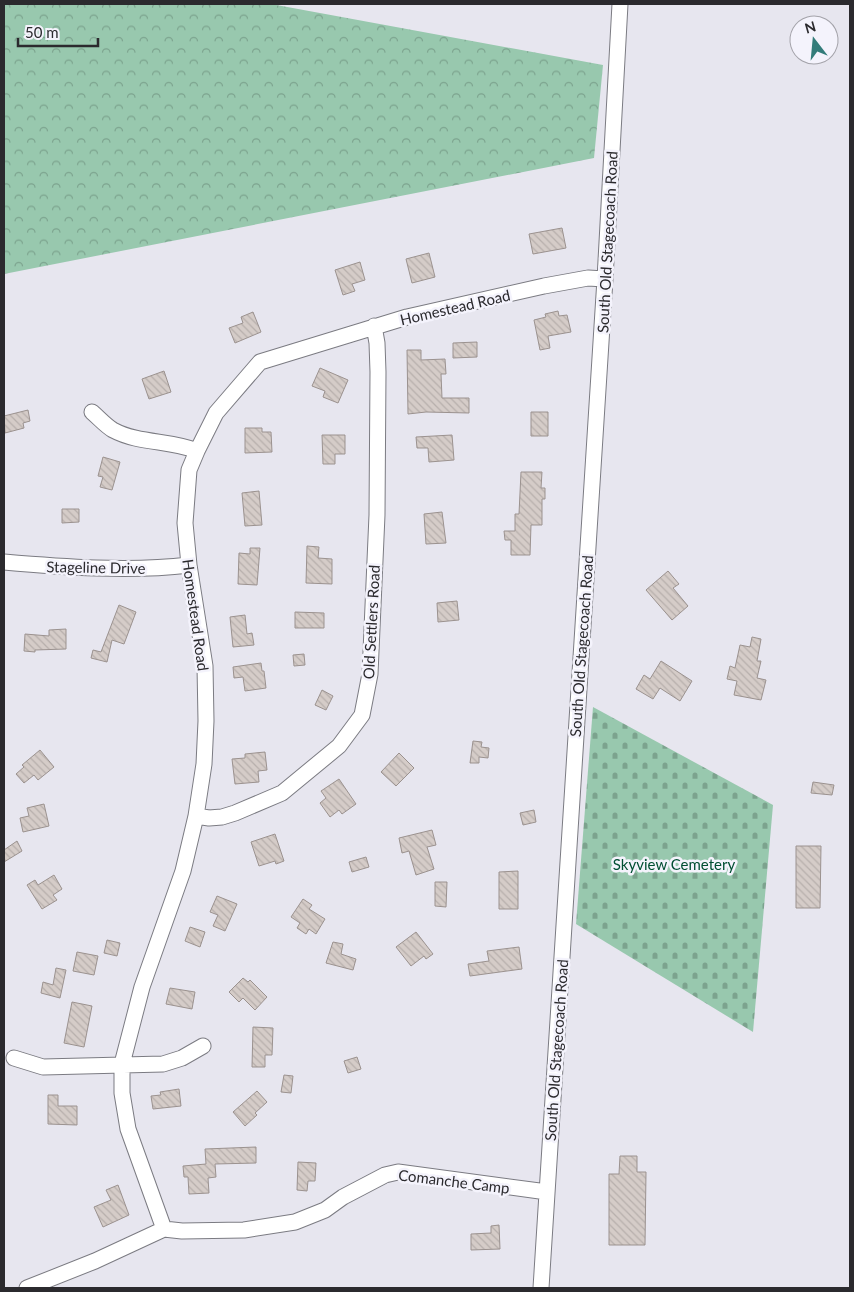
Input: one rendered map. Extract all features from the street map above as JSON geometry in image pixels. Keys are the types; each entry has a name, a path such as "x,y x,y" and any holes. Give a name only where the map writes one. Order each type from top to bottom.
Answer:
{"street":[{"name":"South Old Stagecoach Road","path":"541,1288 605,280 620,4"},
{"name":"Homestead Road","path":"164,1229 128,1129 122,1093 122,1064 142,987 183,871 196,816 204,764 206,721 205,666 189,565 185,523 190,470 197,451 216,413 260,362 374,326 452,306 588,278 605,280"},
{"name":"Old Settlers Road","path":"196,816 222,817 282,793 339,746 362,715 370,674 376,515 378,372 377,343 374,326"},
{"path":"92,412 113,430 142,439 188,447 197,451"},
{"name":"Stageline Drive","path":"4,562 44,566 159,568 189,565"},
{"path":"14,1058 44,1067 163,1064 182,1058 202,1046"},
{"name":"Comanche Camp","path":"164,1229 182,1231 244,1230 295,1222 325,1210 344,1197 385,1175 398,1172 547,1192"},
{"path":"28,1288 96,1262 164,1229"}],"green space":[{"path":"4,4 271,4 603,65 594,158 4,274"},
{"name":"Skyview Cemetery","path":"593,707 773,805 753,1032 576,924"}],"building":[{"path":"562,228 566,248 533,254 529,234"},
{"path":"429,253 435,277 412,283 406,259"},
{"path":"360,262 365,280 352,284 355,291 343,295 335,270"},
{"path":"558,311 559,316 567,315 571,332 548,336 550,348 540,350 534,320 546,317 545,314"},
{"path":"253,312 261,332 235,343 229,328 243,323 241,317"},
{"path":"477,342 477,357 453,358 453,343"},
{"path":"407,350 421,350 421,360 445,359 446,374 441,374 442,398 469,398 469,413 426,412 408,414"},
{"path":"320,368 348,380 338,403 323,397 325,391 312,386"},
{"path":"164,371 171,392 149,399 142,379"},
{"path":"28,410 30,421 23,423 24,428 5,433 4,416"},
{"path":"531,412 548,412 548,436 531,436"},
{"path":"245,428 262,428 262,432 271,432 272,452 245,453"},
{"path":"322,435 345,435 345,454 335,454 335,464 323,464"},
{"path":"452,435 454,460 429,462 428,448 417,448 416,437"},
{"path":"103,457 120,462 112,490 100,487 103,477 98,476"},
{"path":"521,472 542,472 541,488 545,488 545,499 542,499 542,525 531,525 530,555 511,555 511,540 505,540 504,531 515,531 515,514 519,514"},
{"path":"259,491 262,525 245,526 242,493"},
{"path":"62,509 79,509 79,522 62,523"},
{"path":"442,512 446,543 426,544 424,514"},
{"path":"307,546 319,547 318,558 332,559 332,584 306,583"},
{"path":"250,548 260,548 257,585 238,584 239,553 250,554"},
{"path":"668,571 679,584 673,588 688,606 672,620 646,590"},
{"path":"457,601 459,620 438,622 437,603"},
{"path":"119,605 136,612 124,644 112,640 107,662 91,658 93,650 101,652"},
{"path":"295,612 324,613 324,628 295,628"},
{"path":"245,615 247,634 252,633 254,645 233,647 230,617"},
{"path":"66,629 66,649 35,650 35,652 24,651 25,634 49,636 49,630"},
{"path":"752,637 761,639 757,661 761,661 757,678 766,680 761,700 734,695 737,681 727,679 730,666 735,668 740,645 750,647"},
{"path":"304,654 305,665 294,666 293,655"},
{"path":"661,661 692,681 680,701 660,688 653,699 636,689 644,675 650,679"},
{"path":"261,663 266,688 245,691 243,677 234,678 233,667"},
{"path":"322,690 333,696 326,710 315,705"},
{"path":"473,741 482,742 481,747 489,748 488,758 479,757 479,763 470,763"},
{"path":"40,750 54,767 38,780 34,775 24,783 16,774 24,767 22,765"},
{"path":"265,752 267,770 258,771 259,782 235,784 232,759 245,758 245,754"},
{"path":"399,753 414,768 396,786 381,772"},
{"path":"339,779 356,804 342,814 339,810 330,817 320,803 326,798 321,791"},
{"path":"813,782 834,785 832,795 811,793"},
{"path":"44,804 49,826 23,832 20,818 29,816 27,808"},
{"path":"534,810 536,822 523,825 520,813"},
{"path":"432,830 436,845 427,847 434,869 416,875 409,851 402,853 399,838"},
{"path":"275,834 284,861 276,864 275,861 259,866 251,842"},
{"path":"17,841 22,851 4,862 4,850"},
{"path":"796,846 821,846 820,908 796,908"},
{"path":"366,857 369,867 352,872 349,862"},
{"path":"518,871 518,909 499,909 499,872"},
{"path":"54,875 62,889 53,895 57,900 42,909 27,885 35,880 38,885"},
{"path":"435,882 447,882 446,907 435,906"},
{"path":"217,896 237,904 225,931 213,926 218,915 210,912"},
{"path":"303,899 312,905 309,909 325,919 316,934 309,929 306,934 297,928 300,923 291,917"},
{"path":"190,927 205,932 200,947 185,941"},
{"path":"416,932 433,954 426,959 424,956 411,966 396,947"},
{"path":"107,940 120,943 117,956 104,953"},
{"path":"333,942 343,944 341,954 356,959 353,970 326,963"},
{"path":"519,947 522,969 470,976 468,964 489,961 487,951"},
{"path":"77,952 98,956 94,975 73,971"},
{"path":"56,968 66,970 60,998 41,993 43,982 53,985"},
{"path":"243,978 248,982 250,980 267,997 255,1010 243,998 239,1002 229,992"},
{"path":"170,988 195,992 192,1009 166,1004"},
{"path":"72,1002 92,1006 84,1047 64,1043"},
{"path":"253,1027 273,1028 272,1055 265,1055 265,1067 252,1067"},
{"path":"357,1057 361,1069 348,1073 344,1061"},
{"path":"284,1075 293,1076 291,1093 281,1092"},
{"path":"179,1089 181,1106 153,1109 151,1096 161,1095 160,1092"},
{"path":"257,1091 267,1102 245,1126 233,1112"},
{"path":"48,1095 58,1095 58,1106 77,1106 77,1125 48,1124"},
{"path":"256,1147 256,1163 215,1164 216,1177 208,1178 209,1193 189,1194 188,1177 184,1177 183,1166 206,1164 205,1149"},
{"path":"620,1156 637,1156 637,1172 646,1172 645,1245 609,1245 609,1174 619,1174"},
{"path":"298,1162 316,1163 315,1181 308,1181 307,1191 297,1190"},
{"path":"118,1185 129,1215 103,1227 94,1207 111,1200 106,1190"},
{"path":"499,1225 500,1249 471,1250 471,1234 491,1233 491,1226"}]}
